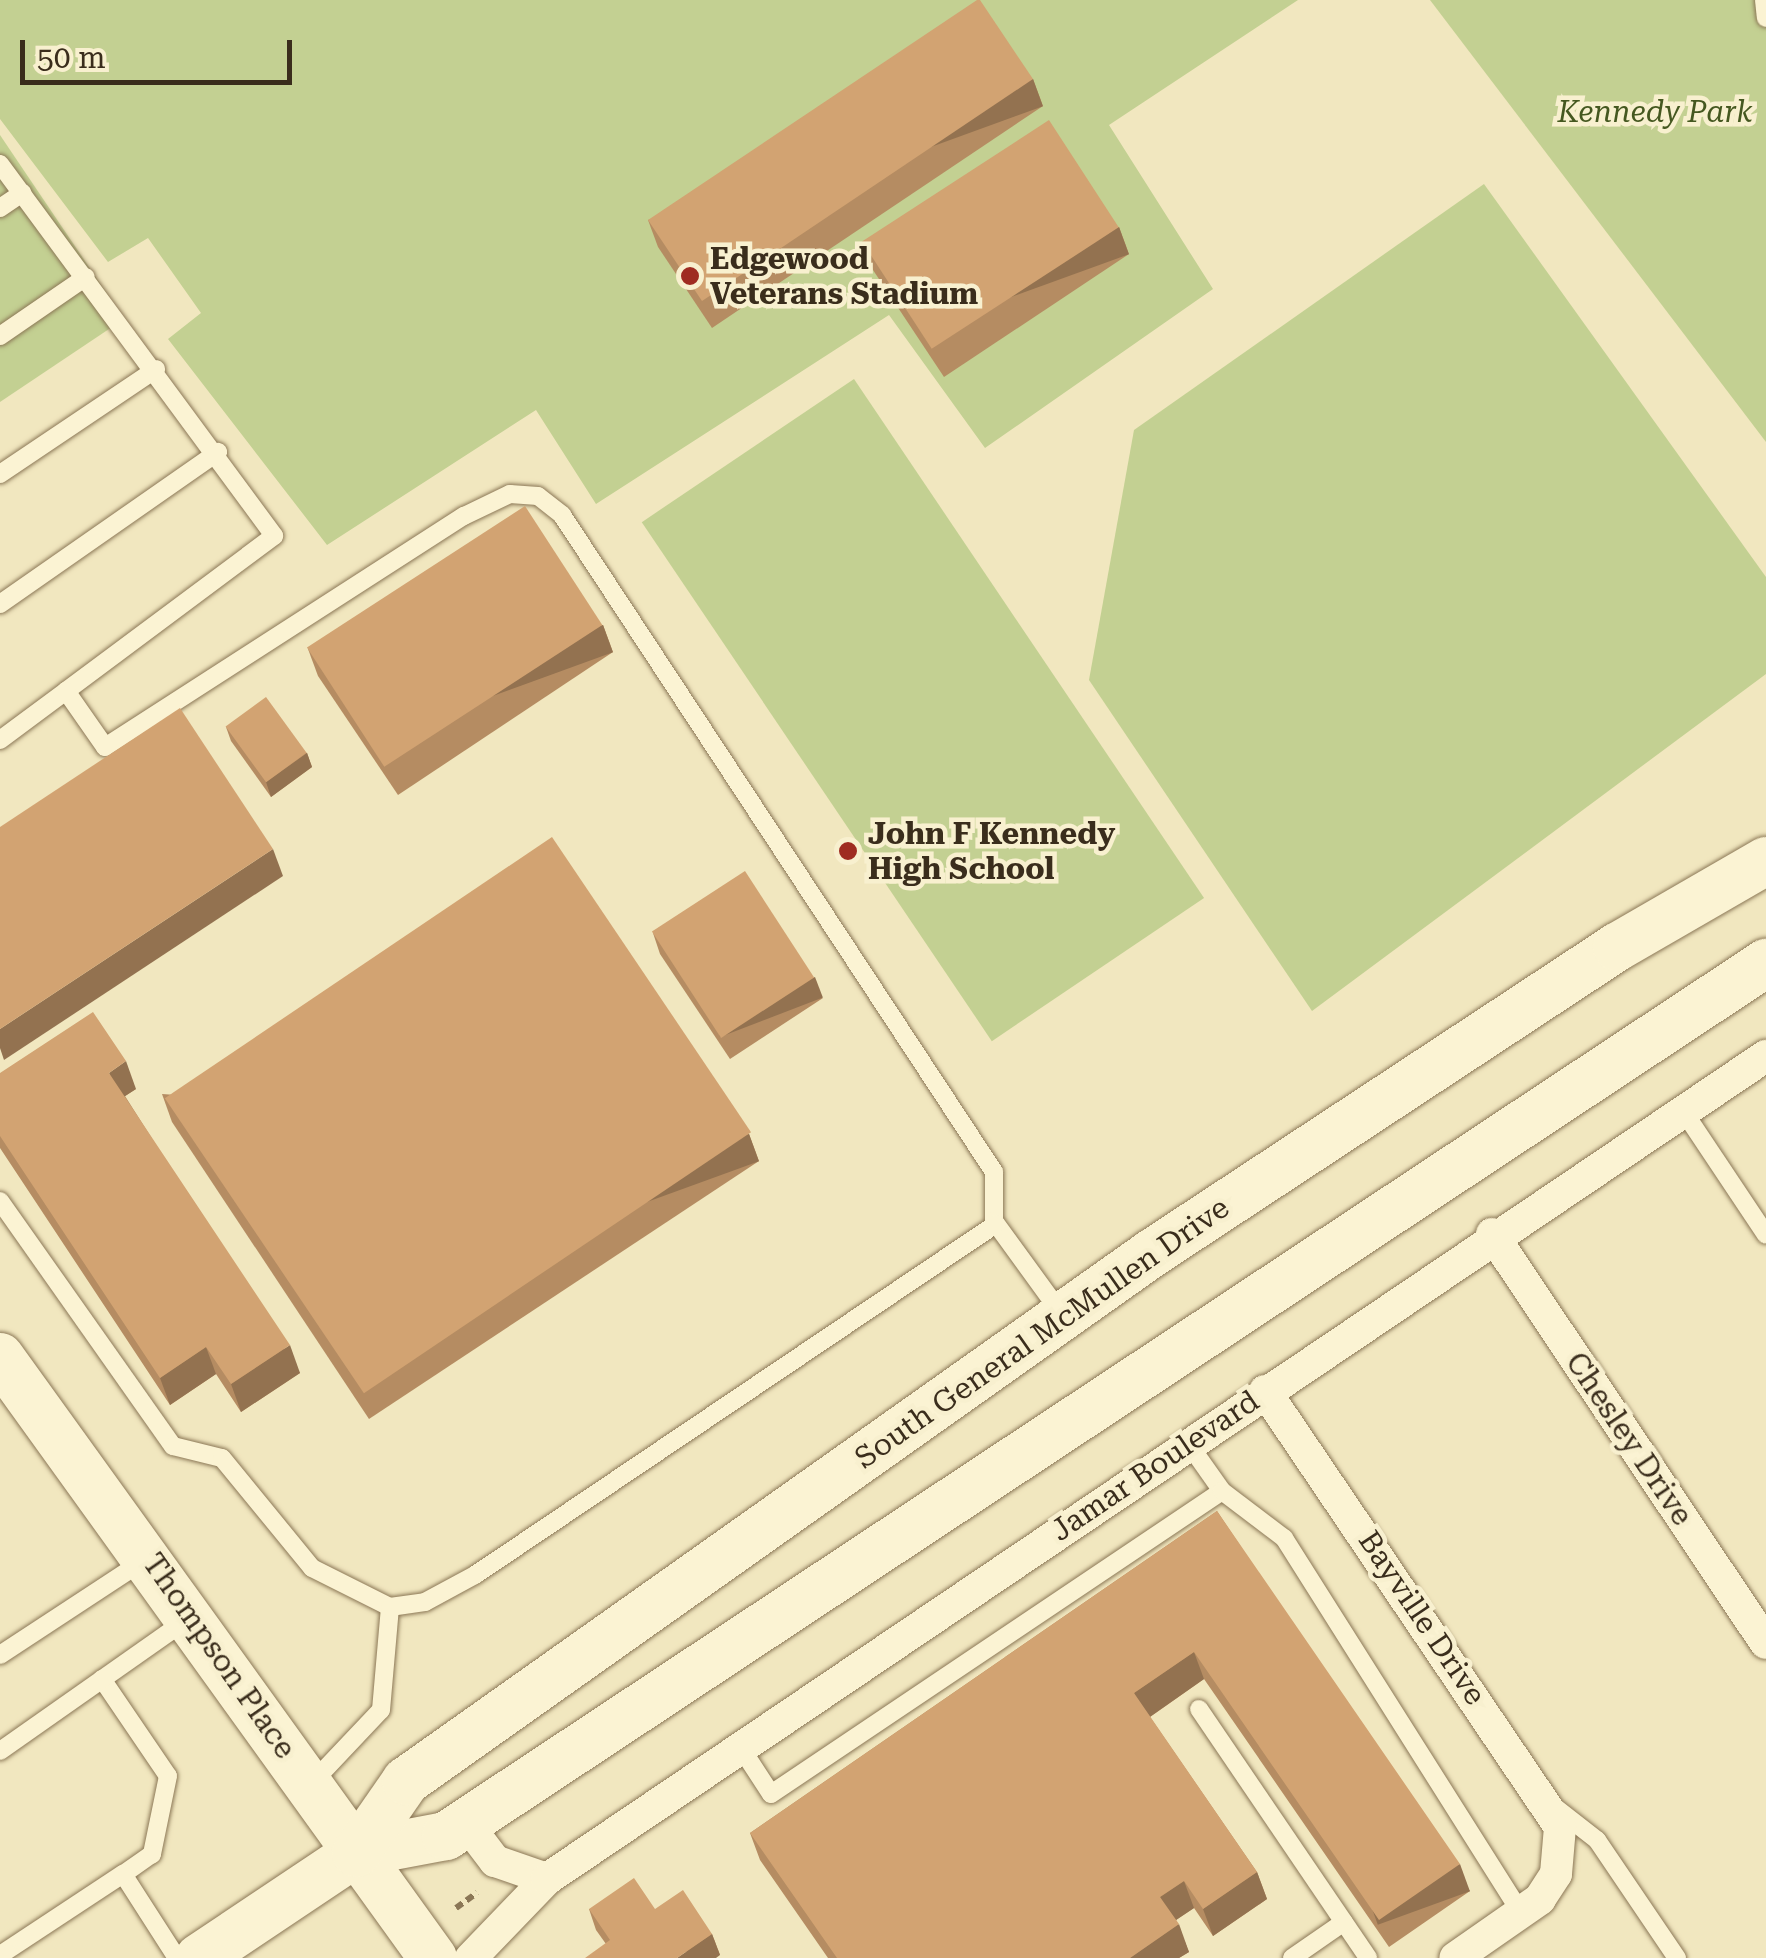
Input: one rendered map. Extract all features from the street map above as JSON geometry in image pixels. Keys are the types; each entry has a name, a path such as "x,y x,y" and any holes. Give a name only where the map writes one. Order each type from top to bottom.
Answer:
{"main road":[{"name":"South General McMullen Drive","path":"199,1958 356,1853 406,1781 1063,1316 1617,947 1766,861"},
{"name":"South General McMullen Drive","path":"356,1853 446,1836 1766,964"},
{"name":"Thompson Place","path":"0,1357 150,1557 433,1958"}],"street":[{"name":"Jamar Boulevard","path":"472,1958 547,1880 743,1751 1492,1234 1766,1056"},
{"name":"Chesley Drive","path":"1492,1234 1766,1643"},
{"name":"Bayville Drive","path":"1266,1391 1545,1799 1560,1851 1556,1874 1522,1914"},
{"path":"466,1823 495,1861 547,1880"},
{"path":"1455,1958 1522,1914"}],"lane":[{"path":"1764,0 1766,18"},
{"path":"0,164 218,452 274,536 0,740"},
{"path":"0,208 22,193"},
{"path":"0,336 86,277"},
{"path":"0,474 156,370"},
{"path":"0,604 218,452"},
{"path":"66,691 105,747 510,494 538,496 562,515 994,1172 996,1224 1063,1316"},
{"path":"1682,1109 1766,1234"},
{"path":"0,1201 173,1446 222,1458 312,1568 390,1607 425,1602 475,1575 996,1224"},
{"path":"1188,1443 1222,1491 1284,1538 1522,1914"},
{"path":"743,1751 772,1794 1222,1491"},
{"path":"0,1655 150,1557"},
{"path":"310,1786 381,1710 390,1607"},
{"path":"0,1751 191,1616"},
{"path":"0,1955 152,1854 168,1776 102,1679"},
{"path":"1199,1709 1368,1958"},
{"path":"1545,1799 1598,1840 1677,1958"},
{"path":"124,1874 177,1958"},
{"path":"1292,1958 1344,1922"}],"path":[{"path":"456,1908 477,1893"}],"green space":[{"name":"Edgewood Veterans Stadium","path":"0,0 1298,0 1109,125 1213,289 985,448 889,315 596,504 536,410 327,545 168,339 201,313 148,238 108,262 0,119"},
{"name":"Kennedy Park","path":"1430,0 1766,0 1766,442"},
{"path":"0,135 124,319 0,402"},
{"path":"1484,184 1766,577 1766,674 1312,1011 1089,680 1134,430"},
{"path":"854,379 1204,898 992,1041 642,522"}],"building":[{"path":"977,0 1033,79 702,301 648,220"},
{"path":"1049,120 1119,227 932,349 862,241"},
{"path":"525,506 602,625 384,767 307,648"},
{"path":"266,697 307,753 266,782 226,726"},
{"path":"180,708 273,849 0,1029 0,827"},
{"path":"552,837 751,1132 364,1393 165,1098"},
{"path":"745,871 814,978 721,1038 652,931"},
{"path":"93,1012 126,1061 109,1073 290,1345 231,1384 206,1347 160,1378 0,1136 0,1073"},
{"path":"1217,1511 1460,1864 1379,1920 1194,1652 1134,1693 1257,1872 1203,1909 1184,1881 1160,1897 1179,1924 1130,1958 837,1958 750,1833"},
{"path":"634,1878 655,1909 683,1890 712,1934 677,1958 585,1958 610,1940 589,1909"}],"place":[{"name":"Edgewood Veterans Stadium","path":"690,276"},
{"name":"John F Kennedy High School","path":"848,851"}]}
